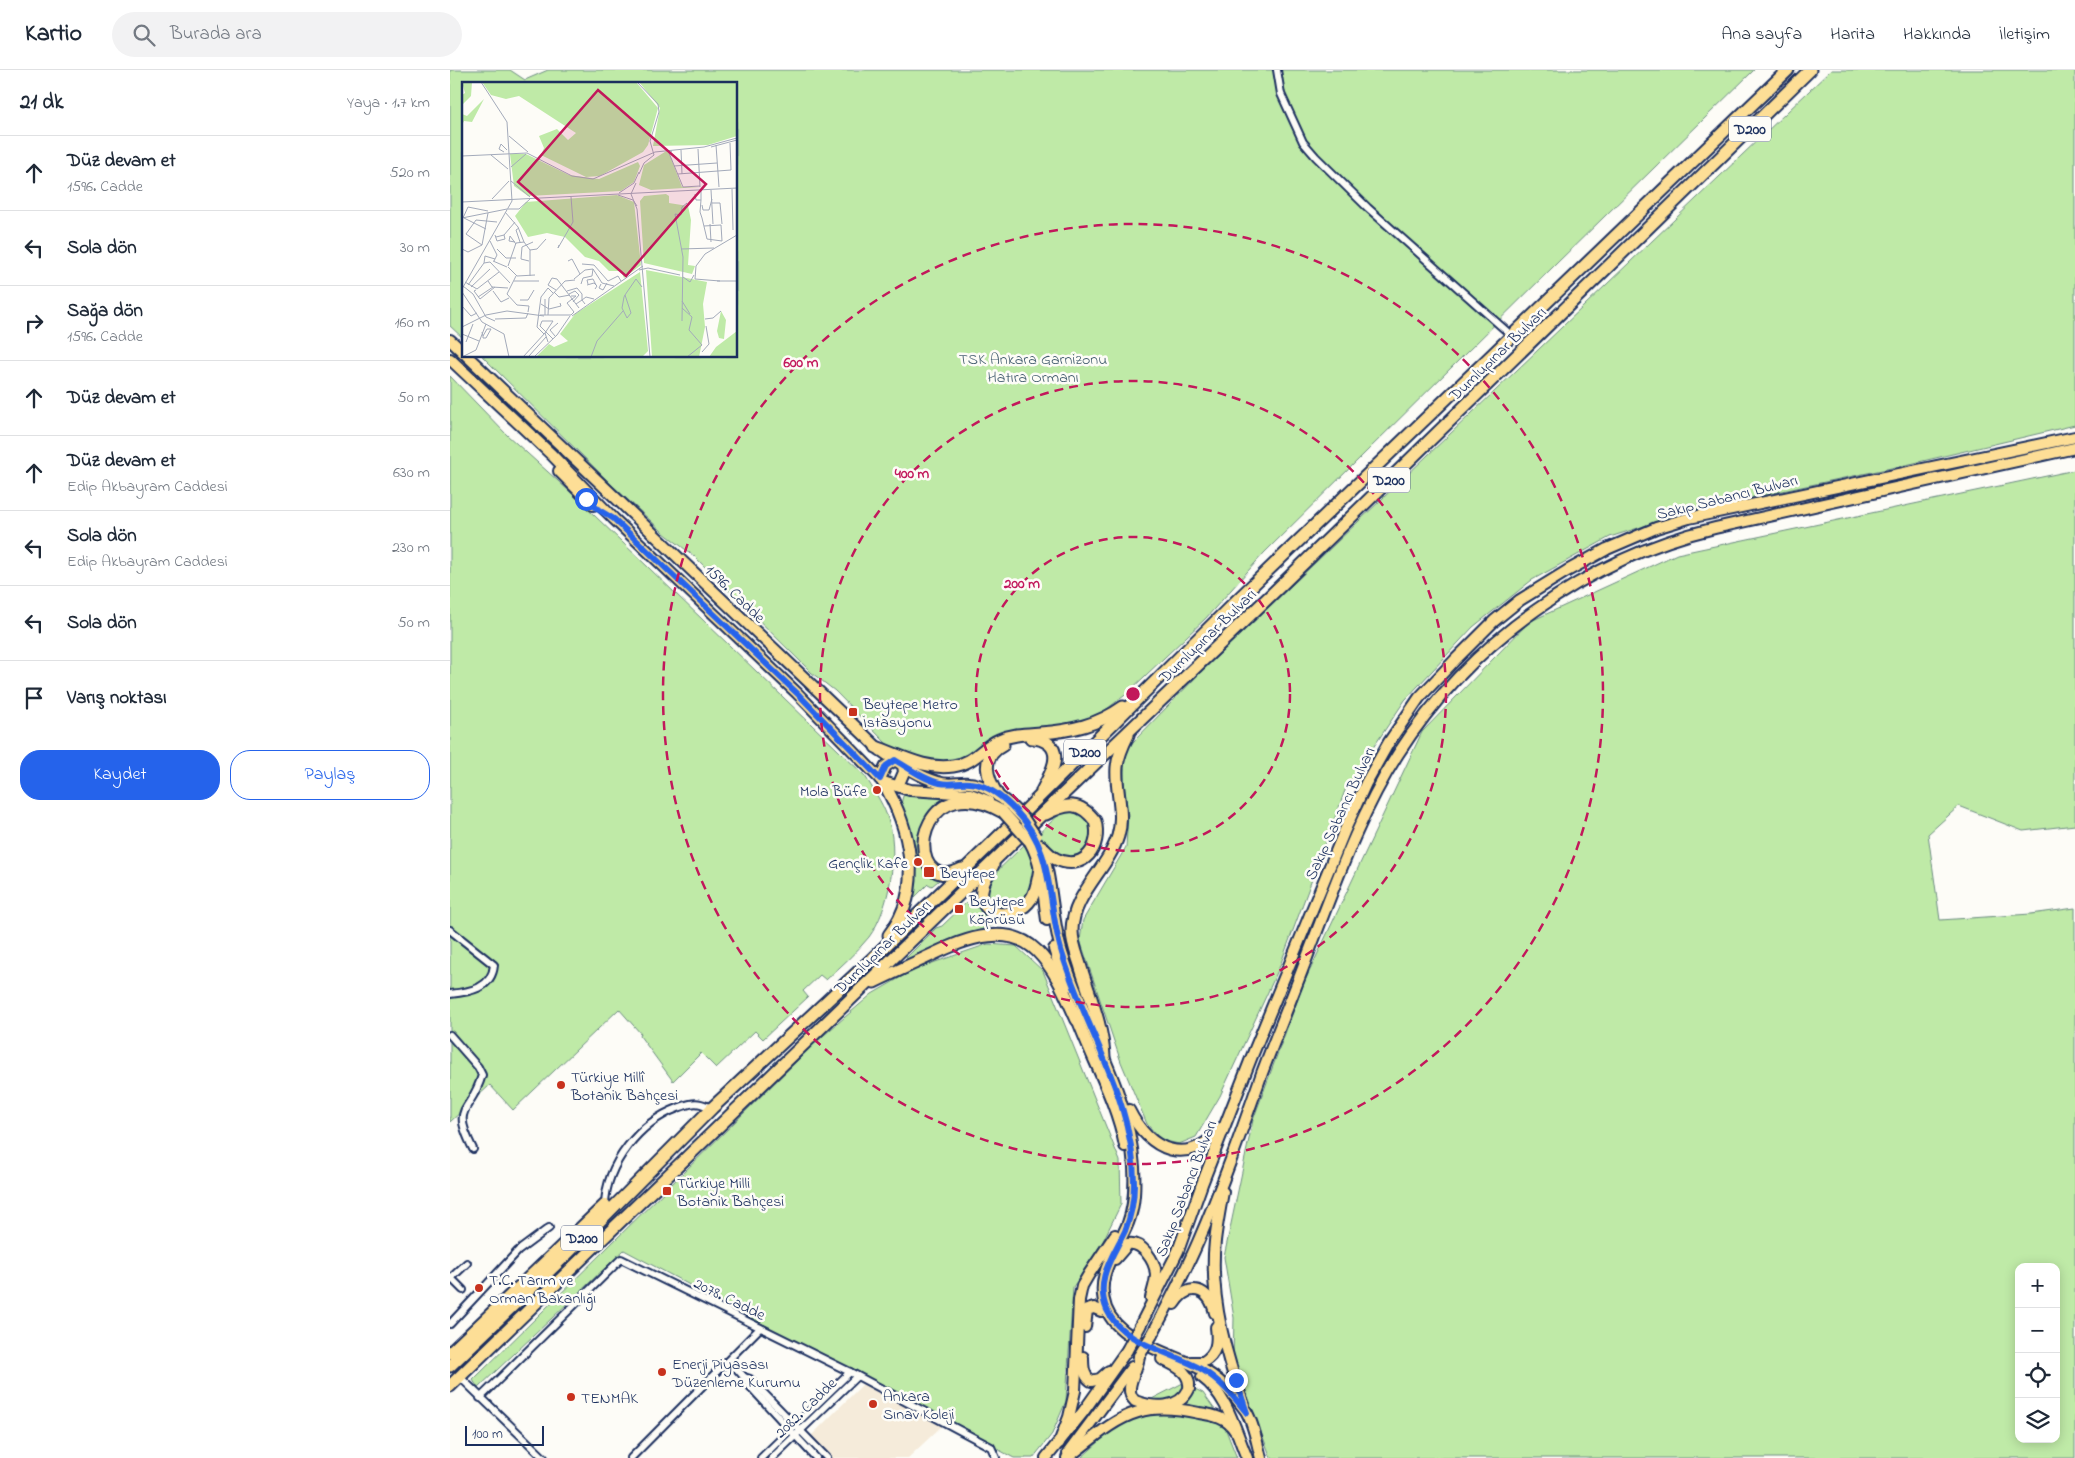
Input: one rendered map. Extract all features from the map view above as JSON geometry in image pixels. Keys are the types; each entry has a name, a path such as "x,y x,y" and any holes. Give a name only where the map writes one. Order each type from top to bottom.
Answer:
{"highway":[{"name":"Dumlupınar Bulvarı","path":"450,1366 566,1255 712,1108 872,959 1511,335 1788,70"},
{"name":"Dumlupınar Bulvarı","path":"450,1386 1270,596 1810,70"},
{"path":"876,747 924,765 953,766 971,761 993,743 1013,735 1066,731 1095,723 1119,710 1147,690"},
{"path":"1104,1057 1102,1038 1074,946 1073,923 1080,903 1111,851 1118,834 1120,818 1117,766 1130,730"},
{"path":"998,796 987,775 987,767 993,753 996,749 1012,741 1038,738 1052,746 1056,754 1050,774 1038,798"},
{"path":"872,959 901,916 910,875 904,826 882,780"},
{"path":"964,869 944,874 935,871 929,866 925,854 924,840 928,823 949,804 964,799 979,800 1006,808"},
{"path":"1036,820 1056,809 1074,805 1086,810 1095,821 1097,828 1097,841 1093,849 1089,854 1071,862 1055,858 1036,842"},
{"path":"998,856 982,891 983,899 988,907 996,913 1004,915 1013,914 1033,898 1040,869"},
{"path":"862,989 929,956 969,940 982,936 1011,936 1035,949 1049,964 1078,1020"},
{"path":"450,1353 690,1122 712,1108"}],"main road":[{"path":"450,340 462,351"},
{"name":"1596. Cadde","path":"469,358 876,747 936,782 946,784 973,783 998,796 1006,808"},
{"name":"1596. Cadde","path":"450,359 552,455 614,519 800,696 882,780"},
{"name":"1596. Cadde","path":"450,367 586,499 614,519"},
{"name":"Sakıp Sabancı Bulvarı","path":"1046,1458 1125,1353 1148,1312 1178,1251 1226,1121 1336,850 1366,783 1389,742 1419,698 1494,621 1520,600 1567,570 1607,549 1656,528 1689,518 2075,437"},
{"name":"Sakıp Sabancı Bulvarı","path":"1066,1458 1140,1356 1154,1332 1197,1243 1227,1172 1263,1070 1348,853 1375,797 1398,754 1428,712 1464,672 1533,611 1618,563 1665,542 1725,526 2075,448"},
{"path":"898,786 904,772 899,762 886,766 882,780 898,786 910,790 974,795 1006,808 1036,842 1047,866 1054,926 1062,955 1124,1109 1133,1161 1134,1195 1128,1223 1108,1261 1103,1284 1105,1306 1113,1321 1122,1330 1182,1370 1188,1380 1190,1389 1187,1394 1172,1405 1145,1404 1132,1398 1130,1383 1140,1356"},
{"path":"1036,842 1035,851 1055,954 1078,1020 1120,1124 1126,1148 1128,1172 1128,1203 1121,1224 1082,1286 1079,1300 1075,1391 1069,1417 1059,1443"},
{"path":"1114,1084 1143,1133 1163,1147 1182,1150 1200,1146 1215,1136 1226,1121"},
{"path":"1227,1172 1215,1242 1216,1290 1227,1353 1261,1458"},
{"path":"1115,1235 1099,1274 1097,1288 1101,1311 1117,1332 1205,1379 1230,1414 1247,1458"},
{"path":"1103,1284 1121,1250 1128,1244 1138,1244 1147,1253 1155,1270 1156,1279 1148,1312"},
{"path":"1152,1350 1198,1363 1208,1359 1216,1349 1217,1343 1213,1305 1204,1294 1188,1290 1180,1294 1154,1332"},
{"path":"1101,1311 1090,1308 1085,1315 1083,1365 1087,1378 1091,1381 1100,1379 1125,1353"},
{"path":"1152,1350 1208,1373 1234,1396 1247,1413"},
{"path":"1066,1458 1114,1423 1140,1411 1163,1409 1213,1415 1234,1428 1241,1440"}],"street":[{"path":"1277,70 1281,94 1303,142 1316,157 1368,208 1511,335"},
{"path":"450,930 494,965 494,972 485,985 477,990 450,994"},
{"path":"450,1035 478,1067 482,1075 474,1092 455,1114"},
{"path":"604,1205 606,1190 613,1170 622,1154 647,1127 667,1113 689,1104 701,1104 712,1108"},
{"path":"458,1132 473,1149"},
{"path":"450,1324 518,1252 549,1228"},
{"name":"2078. Cadde","path":"480,1398 620,1259 850,1372 991,1447 996,1458"},
{"path":"463,1290 450,1278 467,1263"},
{"path":"631,1458 760,1328"},
{"path":"729,1360 744,1377 750,1379 795,1430 816,1458"},
{"name":"2082. Cadde","path":"772,1458 795,1430 850,1372"},
{"name":"2082. Cadde","path":"761,1458 857,1376"},
{"path":"460,1377 544,1458"},
{"path":"795,1430 827,1458"}],"shaded area":[{"name":"Ankara Sınav Koleji","path":"864,1383 943,1425 908,1458 831,1458 810,1437"}],"green space":[{"name":"TSK Ankara Garnizonu Hatıra Ormanı","path":"450,70 510,70 525,80 548,70 1754,70 1264,553 1206,618 1124,696 1084,726 1021,731 968,759 940,765 899,752 886,743 835,691 812,673 694,556 664,533 614,487 484,358 738,358 738,82 462,82 462,337 450,326"},
{"path":"1831,70 2075,70 2075,425 1910,464 1697,509 1610,537 1532,580 1473,627 1405,700 1346,788 1279,968 1220,1096 1196,1137 1179,1144 1161,1140 1147,1124 1121,1062 1080,940 1083,920 1126,847 1128,815 1124,782 1124,757 1133,742 1203,670"},
{"path":"450,376 507,435 568,490 865,776 887,816 893,845 893,861 891,878 882,911 869,937 826,980 820,975 803,991 808,997 763,1039 755,1031 716,1068 701,1053 673,1081 640,1036 641,1034 619,1009 513,1110 490,1085 450,1122"},
{"path":"2075,470 2075,825 2023,831 1959,806 1928,834 1940,920 2031,914 2075,908 2075,1458 1271,1458 1233,1359 1234,1318 1224,1257 1253,1120 1303,985 1422,732 1529,622 1677,554"},
{"path":"910,793 954,798 945,803 922,850 944,876 932,886 928,884 914,898 912,897 908,825 901,804 903,796"},
{"path":"1070,809 1085,813 1095,832 1084,853 1075,856 1062,856 1053,851 1038,834 1062,812"},
{"path":"1026,843 1033,858 1034,873 1030,886 1024,897 1015,905 1005,908 995,905 987,896 989,879"},
{"path":"978,899 994,918 1002,921 902,962 936,928 942,926 966,903 970,907"},
{"path":"988,944 1016,946 1043,971 1120,1161 1121,1204 1102,1243 1073,1287 1066,1401 1052,1434 1033,1458 1014,1458 624,1250 478,1388 473,1380 817,1041 872,994 915,969"},
{"path":"1183,1383 1203,1393 1222,1420 1237,1458 1081,1458 1140,1405"}],"place":[{"name":"Beytepe Metro İstasyonu","path":"853,712"},
{"name":"Mola Büfe","path":"877,790"},
{"name":"Gençlik Kafe","path":"918,862"},
{"name":"Beytepe","path":"929,872"},
{"name":"Beytepe Köprüsü","path":"959,909"},
{"name":"Türkiye Millî Botanik Bahçesi","path":"561,1085"},
{"name":"Türkiye Milli Botanik Bahçesi","path":"667,1191"},
{"name":"T.C. Tarım ve Orman Bakanlığı","path":"479,1288"},
{"name":"Enerji Piyasası Düzenleme Kurumu","path":"662,1372"},
{"name":"TENMAK","path":"571,1397"},
{"name":"Ankara Sınav Koleji","path":"873,1404"}],"route":[{"path":"586,499 614,519 800,696 880,779 886,766 895,760 936,782 946,784 969,783 982,786 1010,805 1024,819 1041,846 1045,858 1054,926 1062,955 1124,1109 1131,1143 1134,1167 1133,1204 1124,1231 1111,1254 1106,1268 1103,1284 1105,1306 1113,1321 1122,1330 1161,1352 1203,1370 1234,1396 1247,1413 1236,1380"}]}
